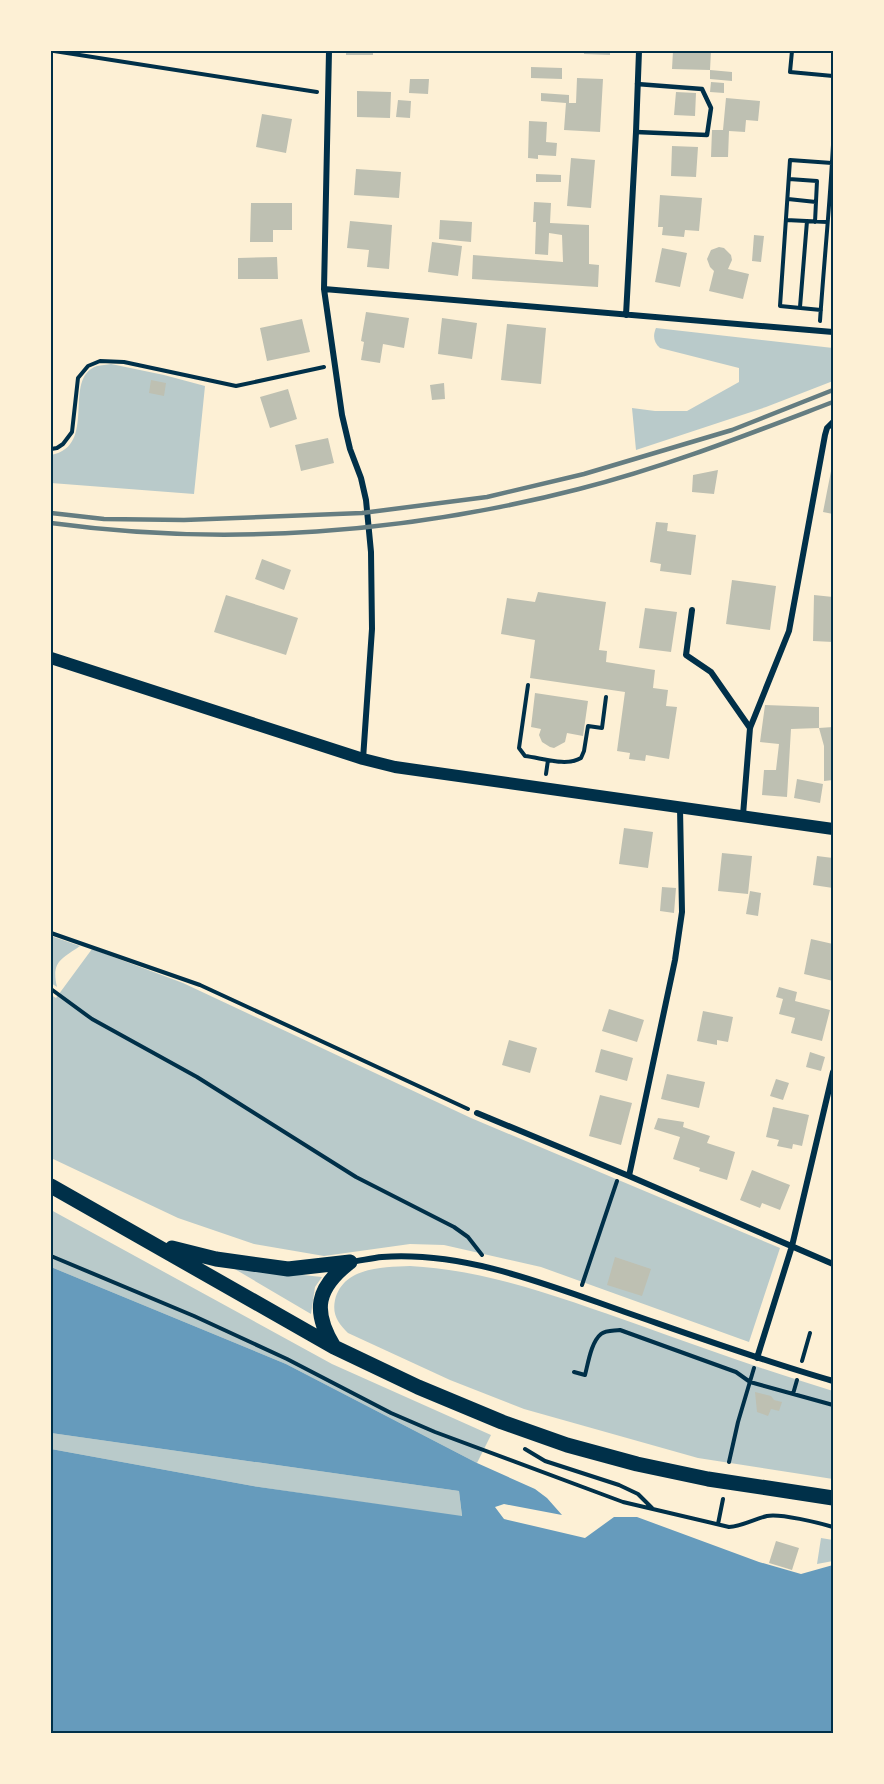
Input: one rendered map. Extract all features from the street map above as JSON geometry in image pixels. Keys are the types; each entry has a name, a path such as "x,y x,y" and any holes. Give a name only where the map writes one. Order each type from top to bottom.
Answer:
{"main road":[{"path":"51,658 363,759 420,772 833,829"},
{"path":"51,1186 333,1347 418,1387 517,1427 567,1445 637,1464 708,1479 833,1498"},
{"path":"154,1244 216,1259 288,1269 350,1262"},
{"path":"333,1347 323,1330 320,1311 323,1291 334,1274 350,1262"}],"street":[{"path":"329,51 324,289 333,365 342,415 366,500 371,544 372,629 363,759"},
{"path":"627,315 639,51"},
{"path":"324,289 833,332"},
{"path":"743,815 750,728 789,631 825,435 827,428 833,422"},
{"path":"692,610 686,655 711,672 750,728"},
{"path":"629,1176 678,941 682,912 680,807"},
{"path":"757,1358 792,1246 833,1072"},
{"path":"477,1113 833,1264"},
{"path":"350,1262 381,1257 426,1258 466,1263 579,1296 757,1358 833,1381"}],"lane":[{"path":"636,132 707,135 711,108 702,89 637,84"}],"path":[{"path":"54,51 327,94"},
{"path":"792,51 790,72 833,76"},
{"path":"820,331 827,222 832,202 833,145"},
{"path":"821,310 780,306 790,160 832,163"},
{"path":"789,179 817,181 814,222"},
{"path":"788,199 816,202"},
{"path":"786,220 827,222"},
{"path":"800,308 807,222"},
{"path":"51,449 63,444 72,432 78,378 88,366 100,361 124,362 236,386 333,365"},
{"path":"528,685 519,748 525,756 548,760 568,762 581,758 588,726 602,728 606,697"},
{"path":"546,772 548,760"},
{"path":"51,933 200,985 477,1113"},
{"path":"51,989 92,1019 197,1077 356,1178 454,1227 479,1249 489,1269"},
{"path":"579,1296 620,1172"},
{"path":"51,1257 204,1321 287,1359 408,1421 623,1502 718,1524 738,1526 769,1515 819,1522 833,1527"},
{"path":"574,1372 585,1375 596,1341 601,1334 620,1330 736,1372 750,1382 833,1405"},
{"path":"729,1462 757,1358"},
{"path":"517,1427 517,1439 531,1454 619,1485 638,1494 652,1509"},
{"path":"718,1524 723,1499"}],"shaded area":[{"path":"656,328 833,348 833,381 766,407 636,450 632,408 687,411 739,382 739,368 660,348 654,338"},
{"path":"111,364 205,386 194,494 51,483 51,455 65,449 73,439 77,426 81,384 87,373 97,366"},
{"path":"51,936 80,946 59,962 55,972 57,987 51,983"},
{"path":"92,949 183,983 471,1118 780,1248 749,1342 541,1267 444,1245 410,1244 324,1256 254,1244 178,1218 51,1158 51,995 56,998"},
{"path":"51,1210 332,1364 491,1435 477,1463 286,1364 51,1267"},
{"path":"410,1266 469,1273 526,1287 833,1391 833,1479 698,1458 524,1409 450,1380 348,1333 339,1322 334,1310 339,1289 346,1281 355,1275 377,1268"},
{"path":"233,1268 322,1277 315,1287 311,1314"},
{"path":"51,1433 459,1491 462,1517 253,1486 51,1449"},
{"path":"821,1538 833,1540 833,1561 817,1564"}],"water":[{"path":"51,1267 286,1364 477,1463 535,1489 547,1498 562,1515 504,1504 495,1507 504,1519 585,1538 614,1517 637,1517 759,1562 801,1574 833,1565 833,1733 51,1733 51,1449 253,1486 462,1516 459,1491 51,1433"}],"building":[{"path":"346,51 373,51 373,55 346,55"},
{"path":"584,51 610,51 610,55 584,54"},
{"path":"673,51 711,51 710,70 672,69"},
{"path":"531,67 562,68 562,79 531,78"},
{"path":"710,70 732,72 732,81 710,79"},
{"path":"577,78 603,79 600,132 564,130 566,103 541,101 541,93 569,95 569,103 576,103"},
{"path":"410,79 429,79 428,94 409,93"},
{"path":"711,82 724,83 724,93 710,92"},
{"path":"357,91 391,92 390,118 357,117"},
{"path":"676,92 696,93 695,116 674,115"},
{"path":"726,98 760,101 758,121 746,120 745,132 729,131 728,157 711,157 712,130 723,130"},
{"path":"398,100 411,101 410,118 396,117"},
{"path":"262,114 292,119 286,153 256,147"},
{"path":"529,121 547,122 546,142 557,143 556,156 538,155 538,159 528,158"},
{"path":"672,146 698,147 696,177 671,176"},
{"path":"571,158 595,160 591,208 567,206"},
{"path":"356,169 401,172 399,198 354,195"},
{"path":"536,174 561,175 561,182 536,182"},
{"path":"660,195 702,198 699,231 685,230 684,237 662,235 663,227 658,227"},
{"path":"534,202 551,203 550,223 589,225 589,264 599,265 598,287 472,279 473,255 563,262 562,235 549,233 548,255 535,254"},
{"path":"251,203 292,203 292,230 273,230 273,242 250,242"},
{"path":"440,220 472,222 471,242 439,239"},
{"path":"350,221 392,225 389,269 367,267 369,250 347,248"},
{"path":"754,235 764,236 761,262 752,261"},
{"path":"432,242 462,246 458,276 428,272"},
{"path":"662,248 687,253 680,287 655,282"},
{"path":"724,248 731,255 732,260 728,269 749,274 743,299 709,291 714,271 707,259 711,250"},
{"path":"277,257 278,279 238,279 238,258"},
{"path":"366,312 409,318 404,348 383,344 380,363 361,360 364,342 361,341"},
{"path":"442,318 477,323 472,359 438,354"},
{"path":"302,319 310,352 267,361 260,328"},
{"path":"507,324 546,328 541,384 501,380"},
{"path":"151,380 166,383 164,396 149,393"},
{"path":"444,383 445,399 432,400 430,385"},
{"path":"288,389 297,419 270,428 260,397"},
{"path":"328,438 334,463 301,471 295,445"},
{"path":"833,466 833,514 823,512"},
{"path":"718,470 714,494 692,492 693,475"},
{"path":"656,522 668,523 667,531 696,535 691,575 660,571 661,564 650,562"},
{"path":"262,559 291,570 284,590 255,579"},
{"path":"732,580 776,586 770,630 726,624"},
{"path":"538,592 606,602 599,650 607,651 606,662 655,670 653,688 668,690 666,706 677,707 669,759 646,755 645,761 629,759 630,753 617,751 625,692 530,678 535,640 501,634 507,598 535,602"},
{"path":"226,595 298,618 286,655 214,632"},
{"path":"814,595 833,597 833,642 813,641"},
{"path":"645,608 677,612 671,652 639,648"},
{"path":"535,693 588,701 583,736 567,733 565,742 554,748 542,742 539,735 541,729 531,727"},
{"path":"765,705 819,707 819,728 791,729 787,797 762,795 764,770 776,770 779,744 760,742"},
{"path":"833,727 833,780 824,781 824,746 819,728"},
{"path":"797,779 823,784 820,803 794,798"},
{"path":"624,828 653,832 648,868 619,864"},
{"path":"722,853 752,856 748,894 718,891"},
{"path":"817,856 833,858 833,888 813,885"},
{"path":"662,887 676,888 674,913 660,911"},
{"path":"750,891 761,893 758,916 746,914"},
{"path":"811,939 833,944 833,981 804,974"},
{"path":"779,987 797,992 795,1001 830,1010 822,1041 791,1033 795,1018 779,1014 783,999 776,997"},
{"path":"609,1009 644,1020 637,1042 602,1031"},
{"path":"703,1011 733,1017 728,1042 717,1040 717,1045 697,1041"},
{"path":"509,1040 537,1048 530,1073 502,1065"},
{"path":"601,1049 633,1058 627,1081 595,1072"},
{"path":"810,1052 825,1057 821,1071 806,1067"},
{"path":"667,1074 705,1082 699,1108 661,1099"},
{"path":"776,1079 789,1083 783,1100 770,1096"},
{"path":"600,1095 632,1103 621,1145 589,1136"},
{"path":"773,1107 809,1115 802,1146 793,1144 792,1149 777,1146 779,1140 766,1137"},
{"path":"658,1118 684,1122 683,1127 710,1136 707,1143 735,1152 727,1180 673,1159 680,1137 654,1129"},
{"path":"752,1170 790,1185 780,1210 762,1203 760,1208 740,1200"},
{"path":"615,1257 651,1269 642,1296 607,1285"},
{"path":"755,1392 771,1396 774,1400 782,1402 779,1411 771,1409 768,1416 757,1412"},
{"path":"776,1541 799,1548 792,1570 769,1563"}],"railway":[{"path":"51,513 104,519 184,520 362,513 487,497 584,474 732,430 833,390"},
{"path":"51,523 183,534 250,534 316,532 449,516 514,504 644,471 833,402"}]}
